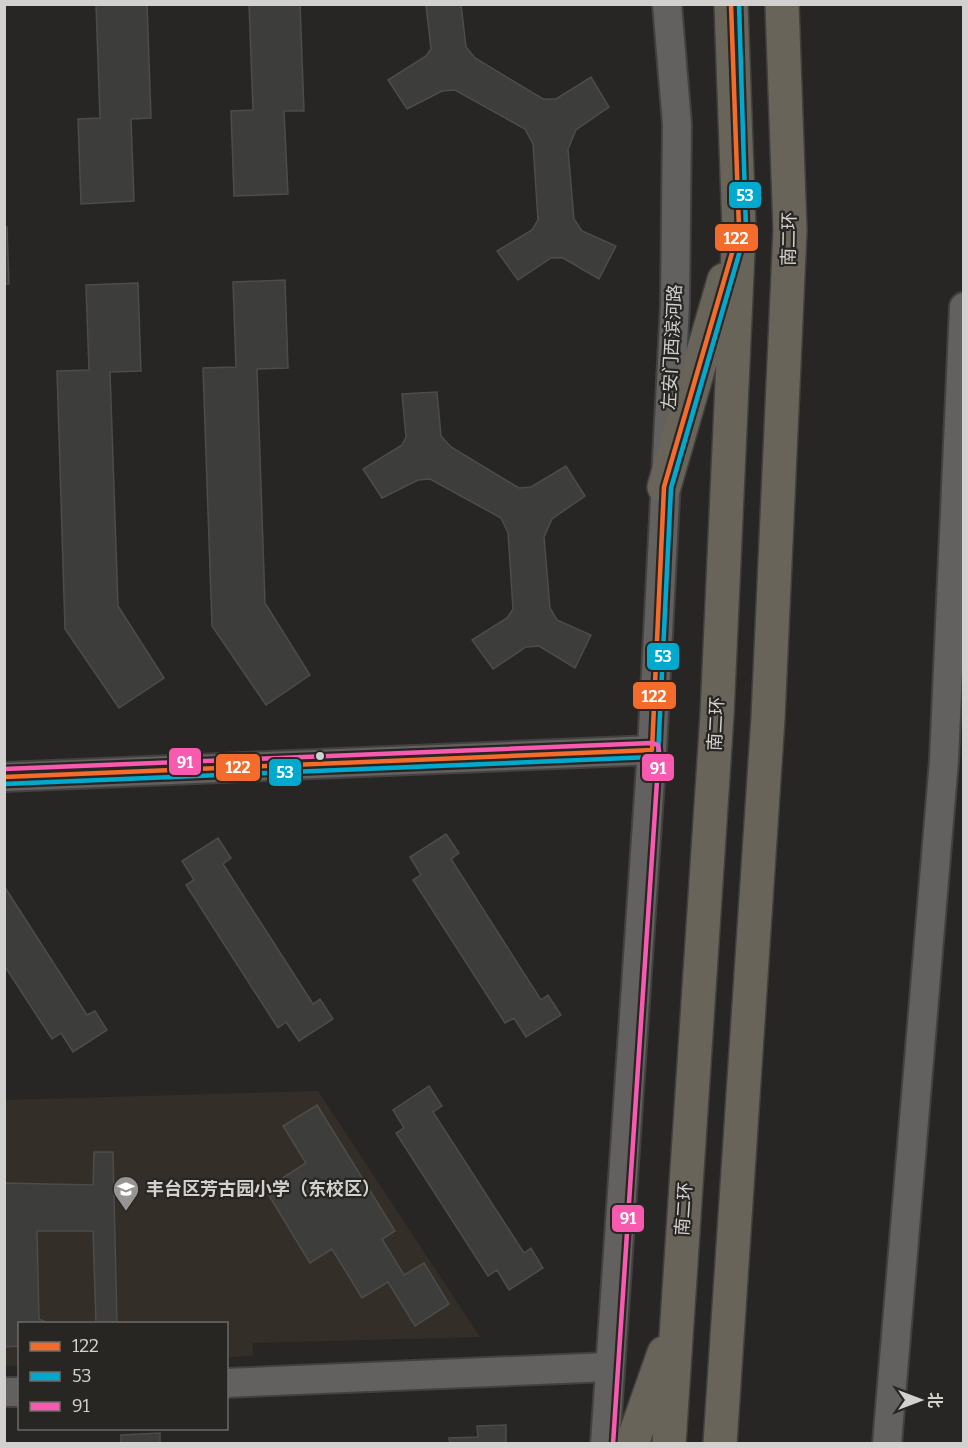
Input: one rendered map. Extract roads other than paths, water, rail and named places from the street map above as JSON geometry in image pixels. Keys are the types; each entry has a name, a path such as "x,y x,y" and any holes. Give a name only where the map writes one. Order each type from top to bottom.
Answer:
{"highway":[{"name":"南二环","path":"669,1443 717,715 739,229 731,4"},
{"name":"南二环","path":"720,1443 768,718 790,230 782,4"},
{"path":"664,487 739,229"},
{"path":"632,1443 678,1314"}],"street":[{"name":"左安门西滨河路","path":"605,1443 652,750 675,304 677,136 667,4"},
{"path":"887,1443 944,760 963,307"},
{"path":"4,777 652,750"},
{"path":"228,1383 609,1367"}],"place":[{"name":"丰台区芳古园小学（东校区）","path":"126,1212"}]}
